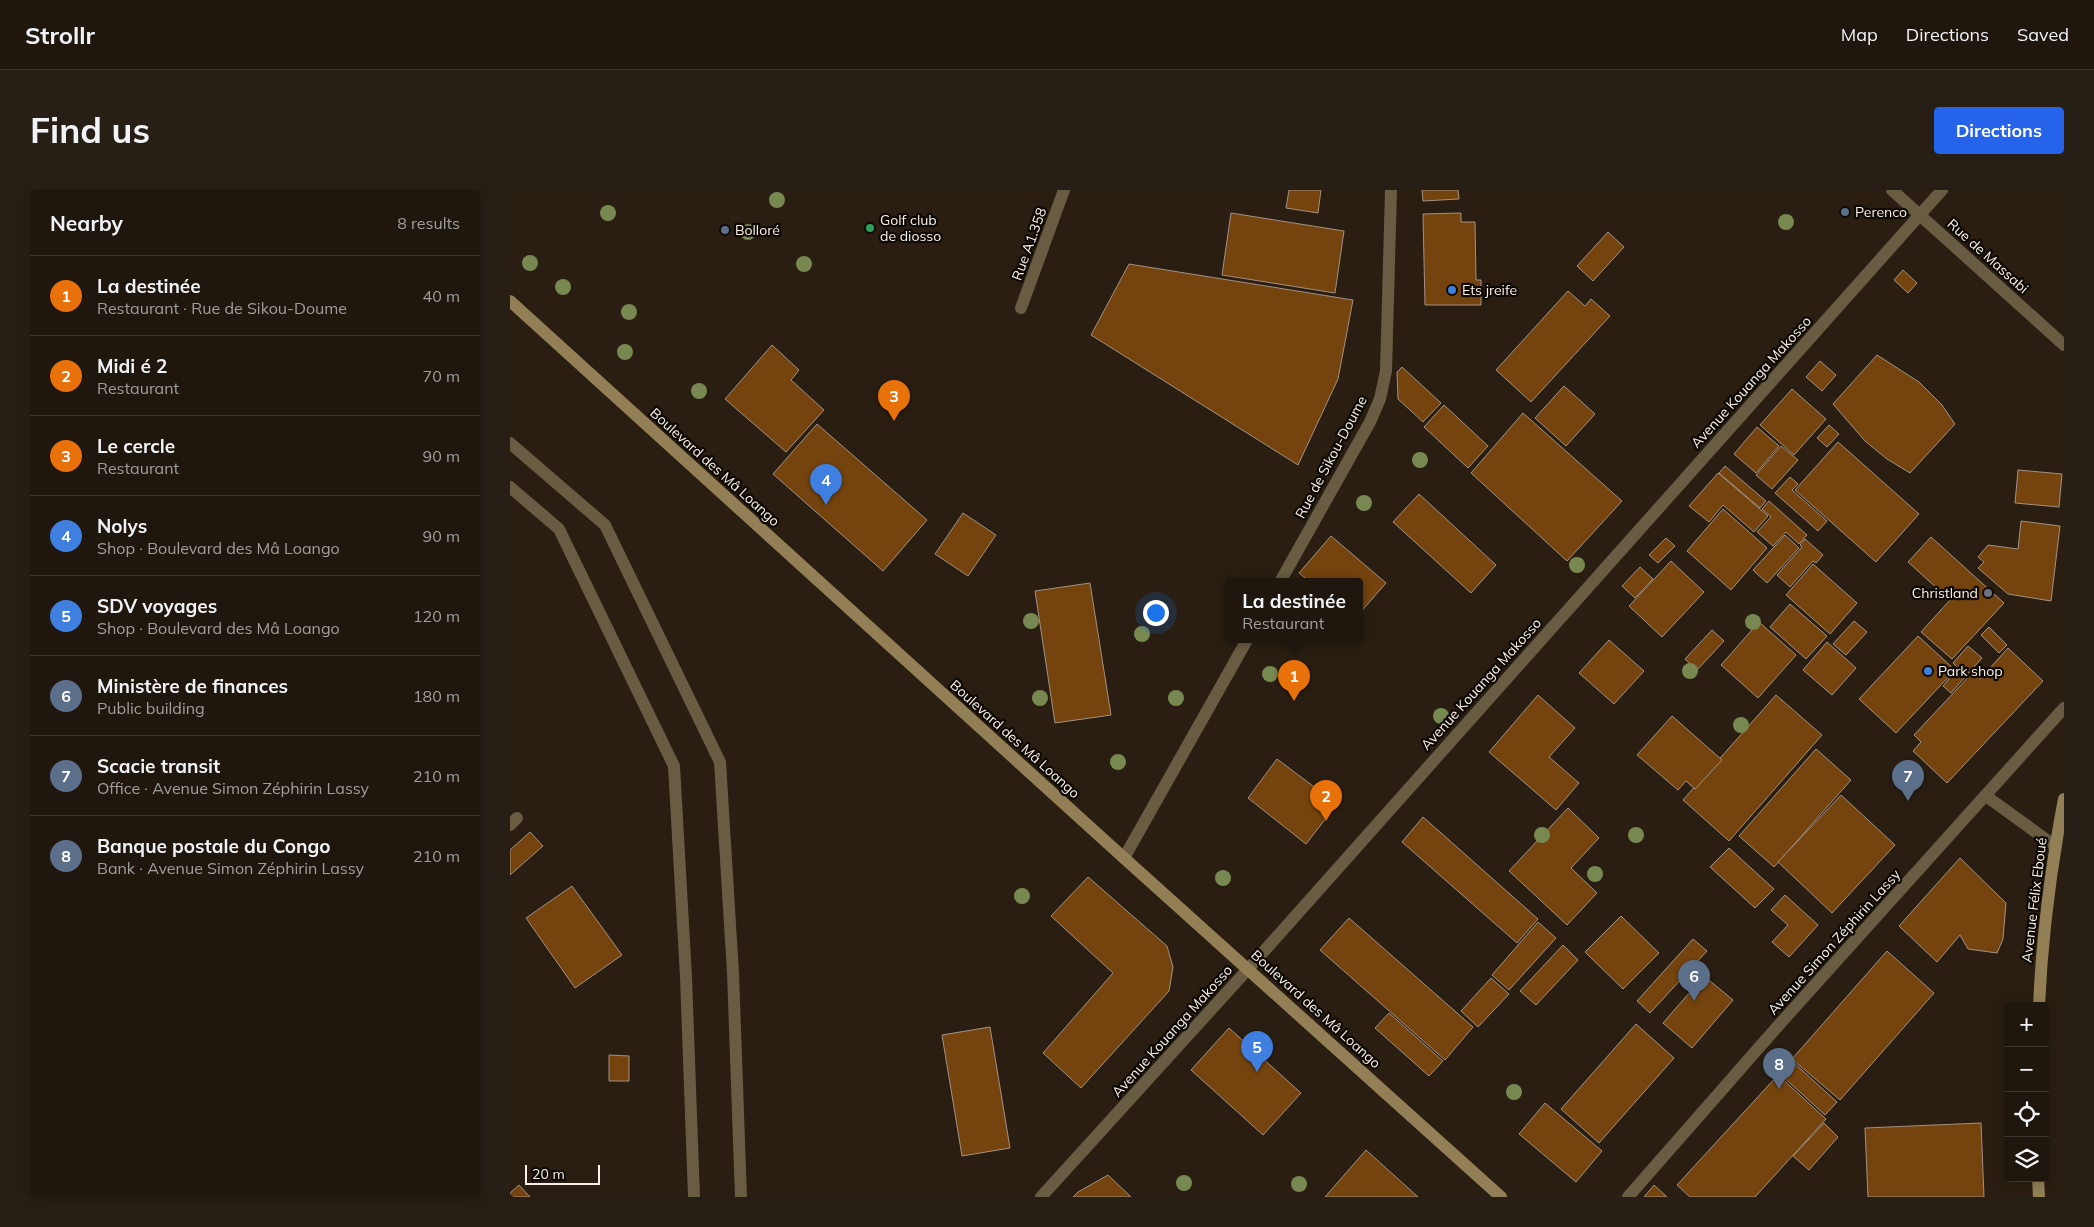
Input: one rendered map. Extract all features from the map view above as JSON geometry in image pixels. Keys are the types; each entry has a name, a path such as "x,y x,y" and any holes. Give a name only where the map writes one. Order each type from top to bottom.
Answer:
{"street":[{"name":"Rue A1.358","path":"1021,308 1064,190"},
{"name":"Rue de Sikou-Doume","path":"1282,578 1370,422 1380,399 1386,371 1391,190"},
{"name":"Rue de Massabi","path":"1892,190 2064,345"},
{"name":"Avenue Kouanga Makosso","path":"1042,1197 1249,968 1942,190"},
{"name":"Boulevard des Mâ Loango","path":"510,301 1501,1197"},
{"path":"510,443 605,525 720,762 733,973 741,1197"},
{"path":"510,487 559,529 674,766 686,977 694,1197"},
{"path":"1124,858 1245,643"},
{"name":"Avenue Simon Zéphirin Lassy","path":"1628,1197 1777,1027 2064,708"},
{"path":"1986,796 2056,846"},
{"name":"Avenue Félix Eboué","path":"2039,1002 2040,974 2056,846 2064,799"},
{"path":"2038,1182 2038,1197"}],"building":[{"path":"1289,190 1321,190 1318,213 1286,208"},
{"path":"1422,190 1458,190 1459,199 1423,201"},
{"path":"1231,213 1344,231 1335,293 1222,275"},
{"path":"1461,213 1461,222 1475,222 1476,280 1481,280 1481,305 1425,305 1423,214"},
{"path":"1608,232 1624,247 1593,281 1577,266"},
{"path":"1129,264 1353,300 1338,379 1298,465 1091,335"},
{"path":"1903,270 1917,283 1908,293 1894,280"},
{"path":"1568,291 1585,306 1591,299 1610,316 1531,402 1496,370"},
{"path":"772,345 799,370 791,380 824,410 786,452 725,399"},
{"path":"1877,355 1919,382 1942,405 1955,424 1910,473 1887,459 1865,441 1833,404"},
{"path":"1820,361 1836,375 1822,391 1806,377"},
{"path":"1402,367 1441,403 1423,422 1398,399 1397,372"},
{"path":"1564,386 1595,414 1566,446 1535,418"},
{"path":"1792,389 1826,419 1794,455 1760,425"},
{"path":"1444,405 1488,446 1468,468 1424,427"},
{"path":"1523,413 1622,501 1567,561 1471,473"},
{"path":"817,424 927,520 883,571 773,474"},
{"path":"1829,425 1839,434 1827,447 1817,438"},
{"path":"1757,427 1779,446 1756,473 1734,454"},
{"path":"1838,442 1919,514 1876,562 1795,490"},
{"path":"1781,446 1798,460 1772,489 1756,475"},
{"path":"1725,466 1766,501 1760,508 1719,473"},
{"path":"2018,470 2062,474 2059,507 2015,503"},
{"path":"1718,473 1768,516 1754,532 1723,505 1709,522 1689,506"},
{"path":"1790,477 1798,484 1792,490 1827,521 1818,531 1775,493"},
{"path":"1419,494 1496,565 1471,593 1393,522"},
{"path":"1769,501 1807,535 1799,544 1786,532 1773,546 1757,532 1771,517 1762,509"},
{"path":"1723,509 1767,548 1731,590 1687,551"},
{"path":"963,513 996,535 968,576 935,554"},
{"path":"2021,521 2060,526 2051,601 2008,594 1978,568 1984,562 1978,557 1988,545 2018,549"},
{"path":"1785,535 1799,548 1767,583 1753,570"},
{"path":"1331,536 1386,583 1363,609 1363,578 1305,578 1299,573"},
{"path":"1931,537 2004,603 1952,659 1921,632 1950,600 1908,562"},
{"path":"1666,538 1675,546 1658,563 1649,555"},
{"path":"1805,539 1823,555 1816,563 1813,561 1790,587 1777,575 1802,547 1800,545"},
{"path":"1671,561 1704,592 1662,637 1629,606"},
{"path":"1813,564 1857,603 1830,634 1786,595"},
{"path":"1640,567 1653,579 1635,598 1622,586"},
{"path":"1090,583 1111,715 1055,723 1035,591"},
{"path":"1790,604 1827,636 1806,659 1770,627"},
{"path":"1854,621 1867,632 1846,655 1833,644"},
{"path":"1759,622 1796,655 1758,698 1721,665"},
{"path":"1989,627 2007,645 1999,653 1981,635"},
{"path":"1712,630 1724,641 1697,670 1685,659"},
{"path":"1918,636 1955,670 1896,733 1859,699"},
{"path":"1609,640 1644,671 1614,704 1579,673"},
{"path":"1827,642 1856,668 1832,695 1803,670"},
{"path":"1968,646 1982,658 1951,693 1943,686 1958,668 1953,663"},
{"path":"2008,648 2043,681 1947,783 1913,751 1921,742 1914,735 1973,672 1980,679"},
{"path":"1538,695 1575,728 1549,757 1579,783 1556,810 1489,752"},
{"path":"1776,695 1822,735 1729,841 1683,800"},
{"path":"1672,716 1722,760 1695,789 1686,781 1678,790 1637,755"},
{"path":"1816,749 1851,780 1774,867 1739,836"},
{"path":"1277,759 1337,804 1306,844 1248,798"},
{"path":"1841,795 1895,845 1832,913 1778,862"},
{"path":"1568,808 1599,838 1571,868 1597,893 1567,925 1509,871"},
{"path":"1423,817 1538,919 1517,943 1402,842"},
{"path":"530,832 543,846 510,875 510,850"},
{"path":"1729,848 1774,889 1755,908 1710,867"},
{"path":"1960,858 2006,903 2003,939 1997,953 1968,949 1960,935 1937,962 1899,926"},
{"path":"1088,877 1167,946 1173,967 1169,991 1081,1088 1043,1053 1113,973 1051,916"},
{"path":"572,886 622,955 575,988 526,918"},
{"path":"1785,895 1818,925 1789,957 1772,942 1788,925 1771,910"},
{"path":"1621,916 1659,953 1623,989 1585,952"},
{"path":"1349,918 1473,1027 1445,1060 1320,950"},
{"path":"1538,922 1556,938 1509,990 1492,975"},
{"path":"1693,939 1707,951 1650,1013 1637,1001"},
{"path":"1563,945 1578,960 1536,1005 1520,991"},
{"path":"1887,951 1934,993 1840,1100 1792,1059"},
{"path":"1704,976 1733,1000 1692,1048 1663,1023"},
{"path":"1491,978 1509,994 1478,1027 1461,1011"},
{"path":"1389,1013 1443,1061 1429,1076 1375,1028"},
{"path":"1636,1024 1674,1058 1599,1143 1561,1109"},
{"path":"990,1027 1010,1148 962,1156 942,1035"},
{"path":"1229,1028 1301,1093 1263,1135 1191,1070"},
{"path":"609,1055 629,1056 629,1081 609,1081"},
{"path":"1792,1061 1837,1102 1825,1115 1780,1074"},
{"path":"1778,1075 1826,1119 1755,1197 1690,1197 1677,1185"},
{"path":"1545,1103 1602,1151 1576,1182 1519,1134"},
{"path":"1824,1123 1838,1137 1809,1170 1793,1156"},
{"path":"1981,1123 1984,1197 1868,1197 1865,1128"},
{"path":"1366,1150 1418,1197 1325,1197"},
{"path":"1108,1175 1131,1197 1073,1197 1078,1192"},
{"path":"519,1185 530,1197 510,1197 510,1193"},
{"path":"1654,1185 1667,1197 1644,1197"}],"place":[{"name":"Perenco","path":"1845,212"},
{"name":"Golf club de diosso","path":"870,228"},
{"name":"Bolloré","path":"725,230"},
{"name":"Ets jreife","path":"1452,290"},
{"name":"Le cercle","path":"894,421"},
{"name":"Nolys","path":"826,505"},
{"name":"Christland","path":"1988,593"},
{"name":"Park shop","path":"1928,671"},
{"name":"La destinée","path":"1294,701"},
{"name":"Scacie transit","path":"1908,801"},
{"name":"Midi é 2","path":"1326,821"},
{"name":"Ministère de finances","path":"1694,1001"},
{"name":"SDV voyages","path":"1257,1072"},
{"name":"Banque postale du Congo","path":"1779,1089"}]}
